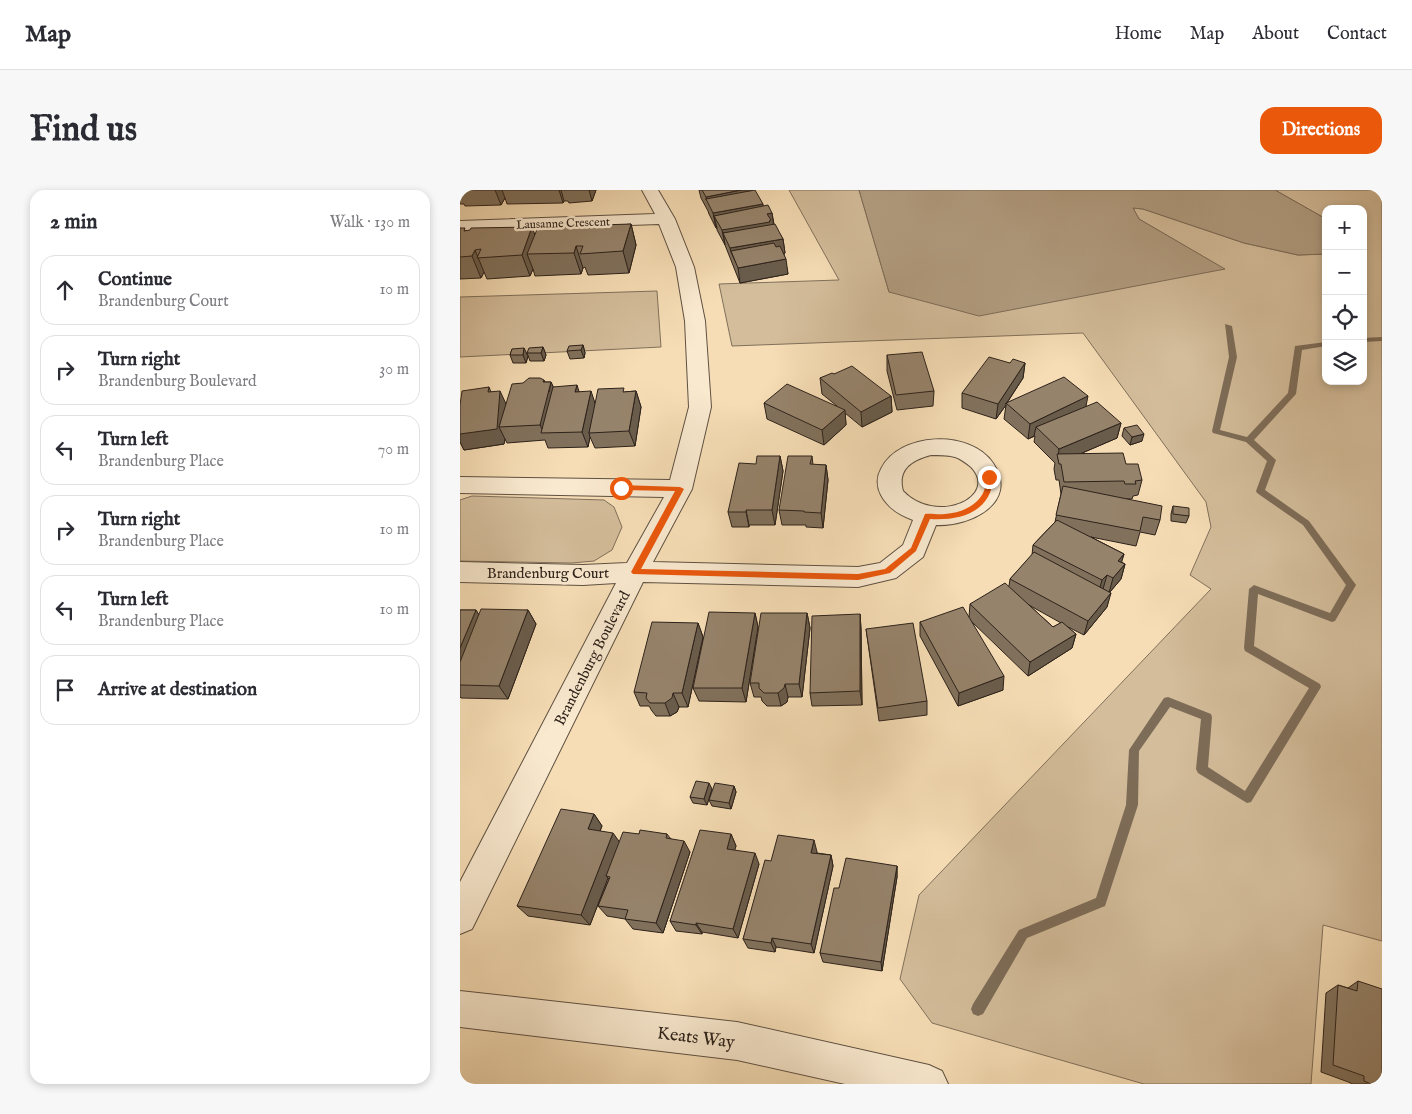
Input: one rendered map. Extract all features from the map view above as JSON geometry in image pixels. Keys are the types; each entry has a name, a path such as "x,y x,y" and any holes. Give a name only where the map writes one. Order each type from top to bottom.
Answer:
{"street":[{"name":"Brandenburg Boulevard","path":"460,917 635,572 680,489 700,407 695,321 685,267 666,220 650,190"},
{"name":"Lausanne Crescent","path":"460,226 666,220"},
{"path":"460,485 680,489"},
{"name":"Brandenburg Court","path":"460,572 583,575 635,572 858,577 887,571 914,550 927,516"},
{"name":"Keats Way","path":"460,1009 736,1041 929,1084"}],"shaded area":[{"path":"789,190 859,190 889,292 1224,269 1139,219 1133,208 1143,209 1244,243 1298,255 1322,254 1322,385 1367,385 1367,205 1322,205 1322,217 1275,190 1382,190 1382,941 1323,925 1311,1084 1144,1084 932,1023 900,979 919,895 1211,589 1190,575 1211,527 1206,502 1083,333 732,346 719,284 839,280"},
{"path":"859,190 1275,190 1322,217 1322,254 1298,255 1244,243 1143,209 1133,208 1139,219 1225,269 979,316 889,292"},
{"path":"657,291 661,347 460,357 460,297"},
{"path":"472,496 604,500 614,507 622,527 612,550 594,561 572,563 460,561 460,500"}],"building":[{"path":"702,190 741,190 706,197"},
{"path":"755,190 763,204 713,213 706,199"},
{"path":"768,205 772,213 767,214 771,220 770,222 722,230 714,216"},
{"path":"631,224 623,251 580,254 583,246 576,246 574,253 527,254 538,227"},
{"path":"775,224 783,239 730,248 723,233"},
{"path":"532,227 522,255 477,258 481,249 475,250 472,256 460,257 460,228 465,228 464,231 471,228"},
{"path":"774,243 776,247 780,246 786,259 738,268 731,251"},
{"path":"583,345 581,350 567,351 569,346"},
{"path":"543,347 541,353 527,353 529,348"},
{"path":"524,348 523,355 510,355 512,349"},
{"path":"922,352 934,391 896,395 887,355"},
{"path":"989,357 1010,363 1013,359 1025,363 998,404 962,393"},
{"path":"852,366 891,396 861,412 820,378"},
{"path":"1064,377 1088,396 1030,424 1006,403"},
{"path":"529,378 540,378 544,380 543,382 551,382 540,425 499,427 512,384 523,383"},
{"path":"787,384 845,410 822,430 764,403"},
{"path":"577,385 575,392 591,391 582,432 541,433 553,387"},
{"path":"489,387 488,392 500,391 497,429 460,434 462,391"},
{"path":"624,388 623,392 636,391 629,431 589,433 598,389"},
{"path":"1097,402 1121,423 1059,449 1036,427"},
{"path":"1137,425 1144,434 1132,437 1124,428"},
{"path":"1123,453 1126,464 1138,464 1142,480 1135,481 1136,484 1125,484 1124,481 1064,482 1057,454"},
{"path":"757,456 780,456 772,510 728,512 739,463 756,464"},
{"path":"788,456 812,456 810,464 826,465 821,513 779,510"},
{"path":"1063,486 1162,506 1160,520 1143,517 1140,531 1056,515"},
{"path":"1173,506 1189,508 1189,516 1173,514"},
{"path":"1057,520 1124,554 1118,561 1125,564 1113,578 1107,575 1102,580 1033,545"},
{"path":"1034,552 1111,593 1088,621 1010,579"},
{"path":"1005,583 1053,627 1062,622 1076,634 1030,662 970,604"},
{"path":"963,607 1004,676 959,693 920,622"},
{"path":"481,609 528,610 499,686 460,685 460,662"},
{"path":"460,610 476,610 460,648"},
{"path":"709,612 755,613 742,688 693,688"},
{"path":"761,613 807,613 799,684 785,684 784,688 778,693 764,693 759,688 759,683 750,683"},
{"path":"860,614 860,691 810,693 812,616"},
{"path":"652,622 698,623 682,693 673,693 672,698 665,703 650,703 646,698 647,693 634,692"},
{"path":"913,623 927,701 878,708 866,629"},
{"path":"696,781 709,783 704,799 690,797"},
{"path":"715,783 734,786 729,803 709,800"},
{"path":"561,809 594,814 588,829 613,833 581,915 517,906"},
{"path":"640,830 667,834 666,838 684,841 656,923 625,919 628,910 598,906 610,877 606,876 623,832 639,834"},
{"path":"700,830 731,834 727,849 755,853 733,929 670,921"},
{"path":"778,835 814,840 811,853 831,855 811,944 772,938 771,943 743,939 765,860 771,861"},
{"path":"846,858 897,866 881,962 820,953 834,888 839,888"},
{"path":"1358,981 1382,989 1382,1084 1371,1084 1364,1081 1364,1076 1333,1065 1338,985 1357,991"}],"waterway":[{"path":"1228,326 1233,357 1216,431 1249,440"},
{"path":"1367,340 1382,339"},
{"path":"1249,440 1292,394 1298,348 1322,345"},
{"path":"978,1009 1023,934 1101,902 1132,805 1134,750 1168,701 1207,717 1202,769 1247,798 1316,687 1249,648 1254,589 1332,618 1351,585 1306,523 1260,491 1272,460 1249,440"}],"route":[{"path":"621,488 680,489 635,572 858,577 887,571 914,550 927,516 944,517 960,514 974,508 984,499 989,488 989,477"}]}
